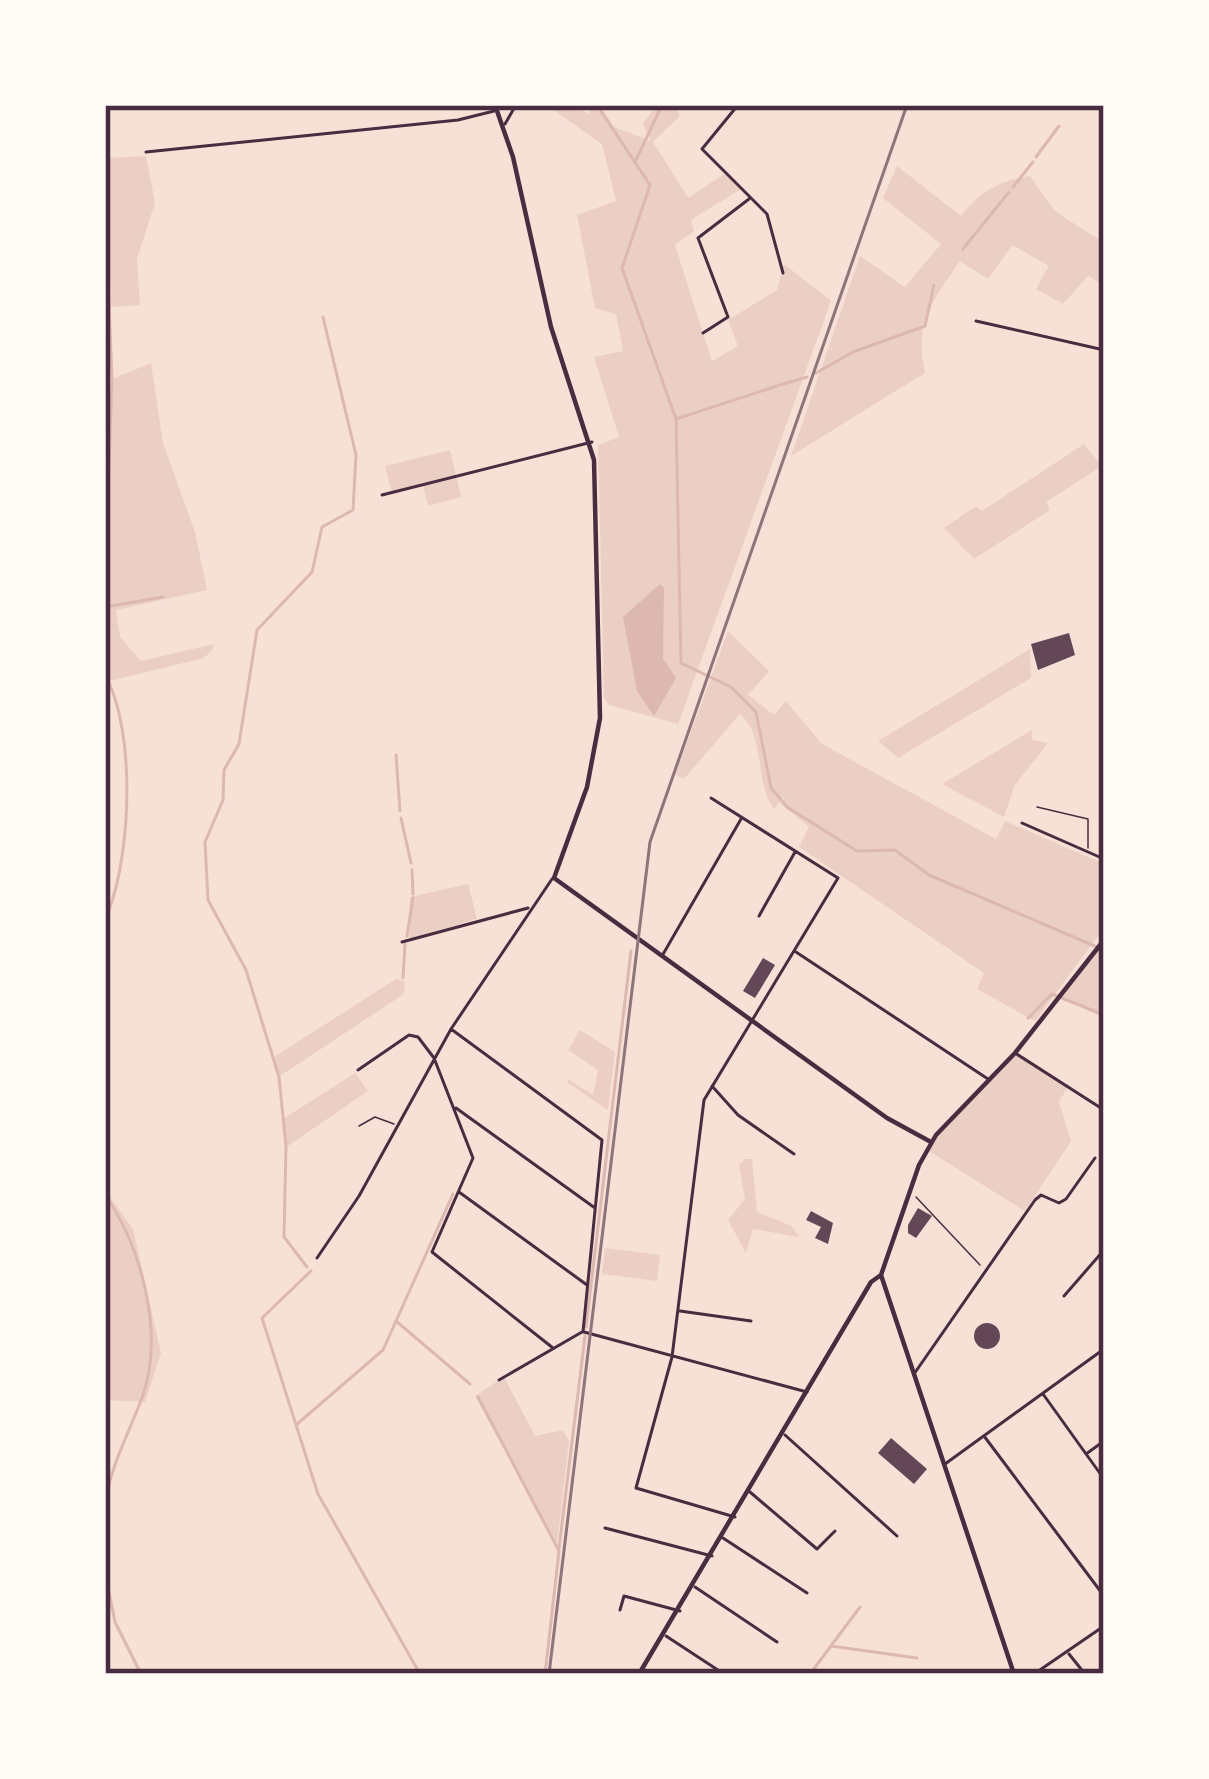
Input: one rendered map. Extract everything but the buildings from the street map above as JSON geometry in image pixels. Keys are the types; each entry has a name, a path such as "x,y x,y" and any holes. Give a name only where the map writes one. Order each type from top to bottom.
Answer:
{"street":[{"path":"503,126 516,105"},
{"path":"738,105 702,149 770,221 783,273"},
{"path":"146,152 458,120 495,108 550,327 592,442 601,676 587,787 554,878 451,1029 317,1258"},
{"path":"703,334 728,316 698,238 751,196"},
{"path":"976,321 1104,350"},
{"path":"382,495 592,442"},
{"path":"711,798 838,878 711,1084 700,1116 671,1357 636,1488 735,1517"},
{"path":"662,956 742,818"},
{"path":"1022,823 1104,860"},
{"path":"759,916 795,850"},
{"path":"554,878 887,1118 931,1142"},
{"path":"402,942 530,908"},
{"path":"639,1674 666,1636 871,1282 881,1275 931,1142 1015,1053 1100,946"},
{"path":"794,951 989,1080"},
{"path":"451,1029 602,1140 584,1332"},
{"path":"358,1070 410,1035 418,1037 434,1058 473,1158 432,1252 553,1348"},
{"path":"1015,1053 1104,1110"},
{"path":"711,1084 731,1109 794,1154"},
{"path":"454,1107 596,1209"},
{"path":"914,1376 1035,1200 1041,1195 1060,1203 1066,1199 1095,1158"},
{"path":"459,1192 588,1286"},
{"path":"1064,1296 1104,1250"},
{"path":"881,1275 1015,1674"},
{"path":"678,1311 751,1321"},
{"path":"499,1380 584,1332 808,1392"},
{"path":"944,1465 1104,1349"},
{"path":"1043,1394 1104,1479"},
{"path":"783,1434 897,1536"},
{"path":"984,1436 1051,1533 1104,1596"},
{"path":"1086,1454 1104,1441"},
{"path":"750,1492 817,1549 835,1531"},
{"path":"605,1528 712,1556"},
{"path":"723,1538 807,1593"},
{"path":"695,1586 777,1642"},
{"path":"620,1610 624,1596 680,1611"},
{"path":"1034,1674 1104,1626"},
{"path":"666,1636 724,1674"},
{"path":"1068,1652 1084,1674"}],"lane":[{"path":"1037,807 1088,819 1088,852"},
{"path":"359,1126 374,1117 397,1126"}],"path":[{"path":"914,1193 986,1270"}],"shaded area":[{"path":"546,105 573,105 590,115 588,105 600,105 614,127 651,141 643,124 657,105 675,105 680,116 653,142 688,198 724,174 741,189 691,220 694,231 675,245 712,361 738,346 728,320 777,290 784,264 831,301 678,724 609,705 604,698 598,445 619,437 594,357 623,351 616,314 595,308 577,215 616,201 602,144"},
{"path":"146,156 155,203 137,259 140,305 111,307 105,158"},
{"path":"897,166 961,216 991,188 1030,176 1055,211 1104,243 1104,285 1088,276 1063,304 1036,289 1049,266 1012,245 988,279 960,261 928,313 922,340 925,373 791,456 860,256 905,287 941,244 883,198"},
{"path":"151,363 163,443 195,532 207,590 116,610 120,637 141,661 214,644 204,658 105,682 112,379"},
{"path":"1084,444 1102,466 1046,502 1050,510 974,559 944,528 976,506 982,511"},
{"path":"450,450 461,497 428,506 423,485 392,493 385,466"},
{"path":"660,584 664,588 663,658 676,678 654,716 637,691 623,617"},
{"path":"728,631 769,671 748,695 774,715 786,701 822,744 996,839 1005,821 1104,864 1104,928 1035,1021 977,989 984,973 799,847 809,827 781,804 786,794 774,809 754,735 740,714 684,779 675,775"},
{"path":"1030,649 1031,678 898,758 878,741"},
{"path":"1032,730 1032,740 1048,743 1015,785 1004,817 942,784"},
{"path":"468,884 477,919 409,939 410,897"},
{"path":"1104,940 1104,1018 1060,997"},
{"path":"396,979 405,982 404,994 280,1076 274,1057"},
{"path":"580,1030 615,1052 608,1110 568,1083 568,1079 593,1095 598,1070 568,1050"},
{"path":"1015,1053 1068,1087 1059,1102 1071,1141 1025,1211 927,1150 941,1128"},
{"path":"355,1073 368,1091 285,1148 283,1119"},
{"path":"752,1159 757,1212 792,1226 799,1237 753,1229 746,1253 728,1220 745,1199 739,1165"},
{"path":"105,1190 133,1229 161,1353 145,1402 105,1400"},
{"path":"605,1248 660,1255 657,1281 602,1274"},
{"path":"504,1377 535,1436 563,1430 569,1441 557,1545 475,1396"}],"waterway":[{"path":"597,105 650,185 622,268 676,419 681,663 731,687 756,712 771,788 787,807 857,851 895,850 929,875 1104,950"},
{"path":"636,160 662,105"},
{"path":"1036,157 1059,126"},
{"path":"1013,187 1033,162"},
{"path":"963,249 1009,192"},
{"path":"105,202 112,379 105,588"},
{"path":"816,373 853,352 925,326 934,285"},
{"path":"307,1267 284,1237 286,1146 279,1077 246,970 208,900 205,842 223,800 224,770 239,744 257,630 312,572 322,527 353,510 356,455 323,317"},
{"path":"780,385 807,377"},
{"path":"676,419 777,386"},
{"path":"105,607 163,597"},
{"path":"105,675 122,727 127,791 122,857 109,910"},
{"path":"396,755 400,811"},
{"path":"401,818 411,863"},
{"path":"412,870 413,894"},
{"path":"407,936 413,898"},
{"path":"403,978 405,944"},
{"path":"586,1327 631,951"},
{"path":"1028,1018 1052,994 1104,1015"},
{"path":"296,1425 383,1350 453,1194"},
{"path":"105,1195 139,1266 151,1347 142,1398 105,1503"},
{"path":"311,1271 262,1318 318,1494 420,1674"},
{"path":"396,1321 470,1384"},
{"path":"559,1548 585,1336"},
{"path":"478,1397 559,1551 545,1674"},
{"path":"105,1572 115,1622 141,1674"},
{"path":"810,1674 860,1607"},
{"path":"831,1646 917,1658"}],"railway":[{"path":"549,1674 650,842 907,105"}]}
